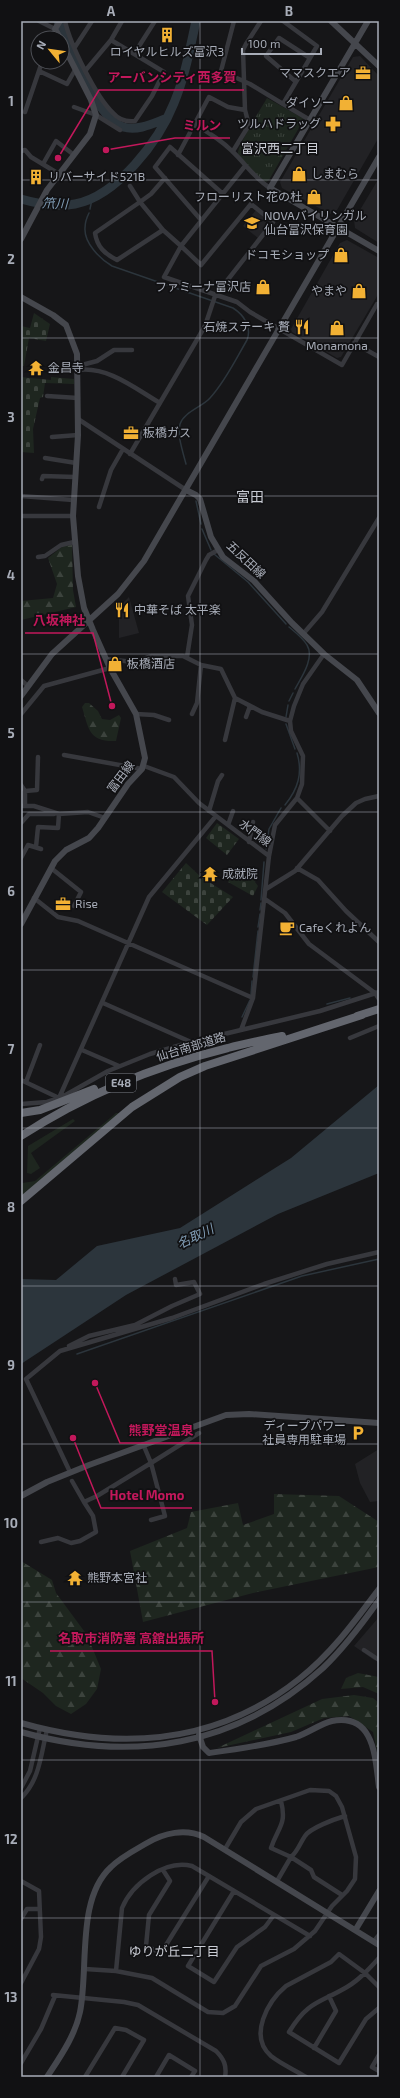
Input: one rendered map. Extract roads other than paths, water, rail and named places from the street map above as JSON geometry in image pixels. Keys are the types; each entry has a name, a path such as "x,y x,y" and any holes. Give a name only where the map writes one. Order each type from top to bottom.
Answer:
{"highway":[{"name":"仙台南部道路","path":"21,1136 61,1112 112,1087 174,1064 228,1048 362,1015 379,1009"},
{"path":"21,1201 132,1107 180,1076 205,1066 362,1015"},
{"path":"21,1113 40,1110 55,1105 141,1070 179,1057 228,1048"}],"street":[{"path":"39,21 56,28 60,21"},
{"path":"65,21 85,71 114,114 125,121 135,121 152,96 164,72 111,40"},
{"path":"75,47 92,21"},
{"path":"85,71 111,40 122,21"},
{"path":"134,54 155,21"},
{"path":"234,21 221,71 244,82 310,120"},
{"path":"233,151 249,124 245,110 244,50 246,44 262,21"},
{"path":"283,21 317,46 295,81 283,104"},
{"path":"331,21 379,66"},
{"path":"270,188 368,21"},
{"path":"295,81 266,56 279,38 310,58"},
{"path":"21,239 47,190 90,134 96,115 91,100 70,60"},
{"path":"25,112 39,71 67,84 75,70"},
{"path":"178,155 209,97 228,107 245,110"},
{"path":"74,107 96,115 120,130"},
{"path":"194,124 211,133 233,151 257,180 379,251"},
{"path":"43,164 56,141 74,155"},
{"path":"201,220 155,167 170,147 223,194"},
{"path":"21,151 25,150 31,157 59,174"},
{"path":"21,696 52,654 118,594 134,576 186,490 379,157"},
{"path":"245,166 181,246 164,277 238,302 250,312 342,365 377,304 379,305"},
{"path":"163,230 117,260 104,253 96,240 95,233 151,194 165,178"},
{"path":"130,186 140,202 163,230 201,265 251,204 273,222 216,295 205,326 130,454"},
{"name":"富田線","path":"21,297 53,315 66,325 73,339 78,368 78,435 74,477 73,516 74,542 83,605 110,668 136,714 145,758 143,768 128,784 105,818 89,838 66,850 54,861 21,924"},
{"path":"354,343 379,357"},
{"path":"78,368 97,361 114,350 132,350"},
{"path":"78,368 102,372 160,403"},
{"path":"47,396 78,398"},
{"name":"五反田線","path":"78,418 123,450 196,495 200,499 211,537 218,550 228,562 254,581 303,634 324,654 357,680 379,712"},
{"path":"52,437 78,435"},
{"path":"100,507 111,470 123,450"},
{"path":"45,458 76,463"},
{"path":"42,479 43,476 74,477"},
{"path":"21,496 73,500"},
{"path":"21,516 73,516"},
{"path":"303,634 322,612 379,518"},
{"path":"38,557 45,556 61,545 74,542"},
{"path":"188,657 192,625 188,596 206,560 210,555 218,550"},
{"path":"269,856 275,824 297,798 304,776 303,756 291,731 290,721 303,684 324,654"},
{"path":"106,659 134,662 152,656 188,657 201,665 221,669 235,698 273,716 290,721"},
{"path":"192,714 197,703 201,665"},
{"path":"21,714 44,686 110,668"},
{"path":"21,680 28,686"},
{"path":"225,740 235,698"},
{"path":"246,717 250,706"},
{"path":"136,714 154,715 169,720"},
{"name":"水門線","path":"64,755 143,768 174,777 199,803 269,856 265,899 256,957 253,998 241,1030"},
{"path":"25,791 37,790 38,758"},
{"path":"209,810 218,781 222,774"},
{"path":"21,785 25,791 23,806 44,808 58,814"},
{"path":"266,889 297,868 356,803 365,799 379,796"},
{"path":"297,798 330,831"},
{"path":"228,825 233,811"},
{"path":"21,823 29,814 88,812 105,818"},
{"path":"36,847 38,827 58,828 58,814"},
{"path":"59,1098 82,1050 149,897 216,816"},
{"path":"249,842 253,822"},
{"path":"21,858 28,845 42,849"},
{"path":"51,868 81,892 74,906"},
{"path":"297,868 318,880 346,911 379,942"},
{"path":"34,898 58,917 78,921 253,998"},
{"path":"265,899 285,913 309,944 377,993 379,999"},
{"path":"21,1104 47,1102 59,1098 119,1066 150,1054 191,1042 320,1011 377,993"},
{"path":"103,1003 191,1042"},
{"path":"350,1038 379,1026"},
{"path":"26,1082 40,1045"},
{"path":"82,1050 119,1066"},
{"path":"21,1080 59,1098"},
{"path":"62,1350 172,1318 264,1284 327,1264 379,1252"},
{"path":"70,1472 26,1379 62,1350 89,1336 135,1325 172,1306 200,1294 194,1282 176,1285 174,1279"},
{"path":"21,1496 70,1472 143,1444 226,1415 272,1415 379,1423"},
{"path":"84,1502 98,1496 199,1433"},
{"path":"143,1444 151,1463 165,1516 151,1520"},
{"path":"41,1542 58,1538 70,1543 80,1541 96,1532 93,1516 72,1481"},
{"path":"21,1723 43,1729 100,1740 128,1740 198,1731 270,1701 300,1679 339,1641 379,1589"},
{"path":"21,1732 41,1737 96,1746 124,1748 151,1747 200,1738 240,1724 288,1697 324,1666 351,1637 379,1600"},
{"path":"364,1650 379,1660"},
{"path":"198,1731 205,1751 209,1753 296,1736 331,1721 344,1720 356,1724 367,1733 373,1742 379,1787"},
{"path":"21,1788 30,1771 43,1729"},
{"path":"21,1798 30,1788 36,1775 41,1737"},
{"path":"85,1969 116,1971 152,1978 208,2012 223,2013 234,2006 261,1966 294,1948 310,1936 342,1895 352,1886 357,1867 356,1857 342,1807 336,1796 329,1791 310,1790 256,1809 241,1822 225,1849"},
{"path":"281,1801 284,1814 283,1823 271,1848 291,1857 311,1870 314,1877 342,1895"},
{"path":"277,1880 309,1831 320,1827 327,1821 345,1816"},
{"path":"47,2077 70,2039 80,2012 90,1905 97,1886 111,1866 149,1842 177,1832 187,1832 201,1835 277,1880 377,1943 379,1935"},
{"path":"116,1971 122,1908 126,1898 132,1890 143,1881 170,1866 182,1863 192,1866 310,1936"},
{"path":"163,1870 170,1881 149,1915 146,1946 161,1953 209,1876"},
{"path":"21,1880 39,1891 40,1937 39,1949 21,1983"},
{"path":"234,1891 188,1966 214,1982 237,1947 265,1927 274,1915"},
{"path":"356,1929 379,1891"},
{"path":"21,1919 27,1909 39,1909"},
{"path":"306,2077 270,2056 260,2036 260,2024 280,1991 286,1986 331,1962 339,1954 366,1973 379,1987"},
{"path":"379,1958 366,1973 348,1987 307,2008 299,2015 289,2032 339,2063 366,2019 379,2008"},
{"path":"21,2063 41,2029 54,1996 124,2002 138,2005 216,2051 224,2059 226,2071 225,2077"},
{"path":"314,2048 336,2011 329,1996"},
{"path":"86,2077 115,2028 126,2030 144,2040 122,2077"},
{"path":"379,2055 372,2067 379,2071"},
{"path":"156,2077 169,2056 195,2071 191,2077"}],"water":[{"name":"名取川","path":"379,1085 379,1173 278,1214 126,1295 21,1364 21,1279 56,1280 97,1246 180,1228 291,1158"}],"waterway":[{"path":"58,21 68,47 84,80 94,97 113,121 123,127 134,128 165,119"},
{"name":"笊川","path":"21,199 48,204 75,204 91,199 106,190 121,179 135,165 158,134 174,103 184,73 196,21"},
{"path":"90,209 92,199"},
{"path":"89,213 86,220 85,234 90,245 107,263 233,308 241,314 248,326 247,340 221,385 207,401 185,416 180,424 180,439 186,464"},
{"path":"196,501 201,524"},
{"path":"202,529 211,550"},
{"path":"214,554 248,582 286,624"},
{"path":"289,627 299,635 309,650 308,662 304,674 295,689"},
{"path":"289,701 293,693"},
{"path":"286,717 288,705"},
{"path":"286,724 295,749"},
{"path":"285,805 293,793 298,780 299,760 297,753"},
{"path":"266,849 269,829 281,808"},
{"path":"261,900 264,862"},
{"path":"260,910 261,903"},
{"path":"258,927 260,914"},
{"path":"253,977 258,931"},
{"path":"251,995 252,981"},
{"path":"327,1004 350,998"},
{"path":"242,1017 250,1000"},
{"path":"77,1354 302,1276 379,1259"}],"place":[{"name":"ロイヤルヒルズ富沢3","path":"167,35"},
{"name":"ママスクエア","path":"363,73"},
{"name":"ダイソー","path":"346,103"},
{"name":"ツルハドラッグ","path":"333,124"},
{"name":"ミルン","path":"106,150"},
{"name":"アーバンシティ西多賀","path":"58,158"},
{"name":"しまむら","path":"299,174"},
{"name":"リバーサイド521B","path":"36,177"},
{"name":"フローリスト花の杜","path":"314,197"},
{"name":"NOVAバイリンガル 仙台富沢保育園","path":"252,223"},
{"name":"ドコモショップ","path":"341,255"},
{"name":"ファミーナ富沢店","path":"263,287"},
{"name":"やまや","path":"359,291"},
{"name":"石焼ステーキ 贅","path":"302,327"},
{"name":"Monamona","path":"337,328"},
{"name":"金昌寺","path":"36,368"},
{"name":"板橋ガス","path":"131,433"},
{"name":"中華そば 太平楽","path":"122,610"},
{"name":"板橋酒店","path":"115,664"},
{"name":"八坂神社","path":"112,706"},
{"name":"成就院","path":"210,874"},
{"name":"Rise","path":"63,904"},
{"name":"Cafeくれよん","path":"287,928"},
{"name":"熊野堂温泉","path":"95,1383"},
{"name":"ディープパワー 社員専用駐車場","path":"358,1433"},
{"name":"Hotel Momo","path":"73,1438"},
{"name":"熊野本宮社","path":"75,1578"},
{"name":"名取市消防署 高舘出張所","path":"215,1702"}],"district":[{"name":"富沢西二丁目","path":"280,148"},
{"name":"富田","path":"250,497"},
{"name":"ゆりが丘二丁目","path":"174,1951"}]}
